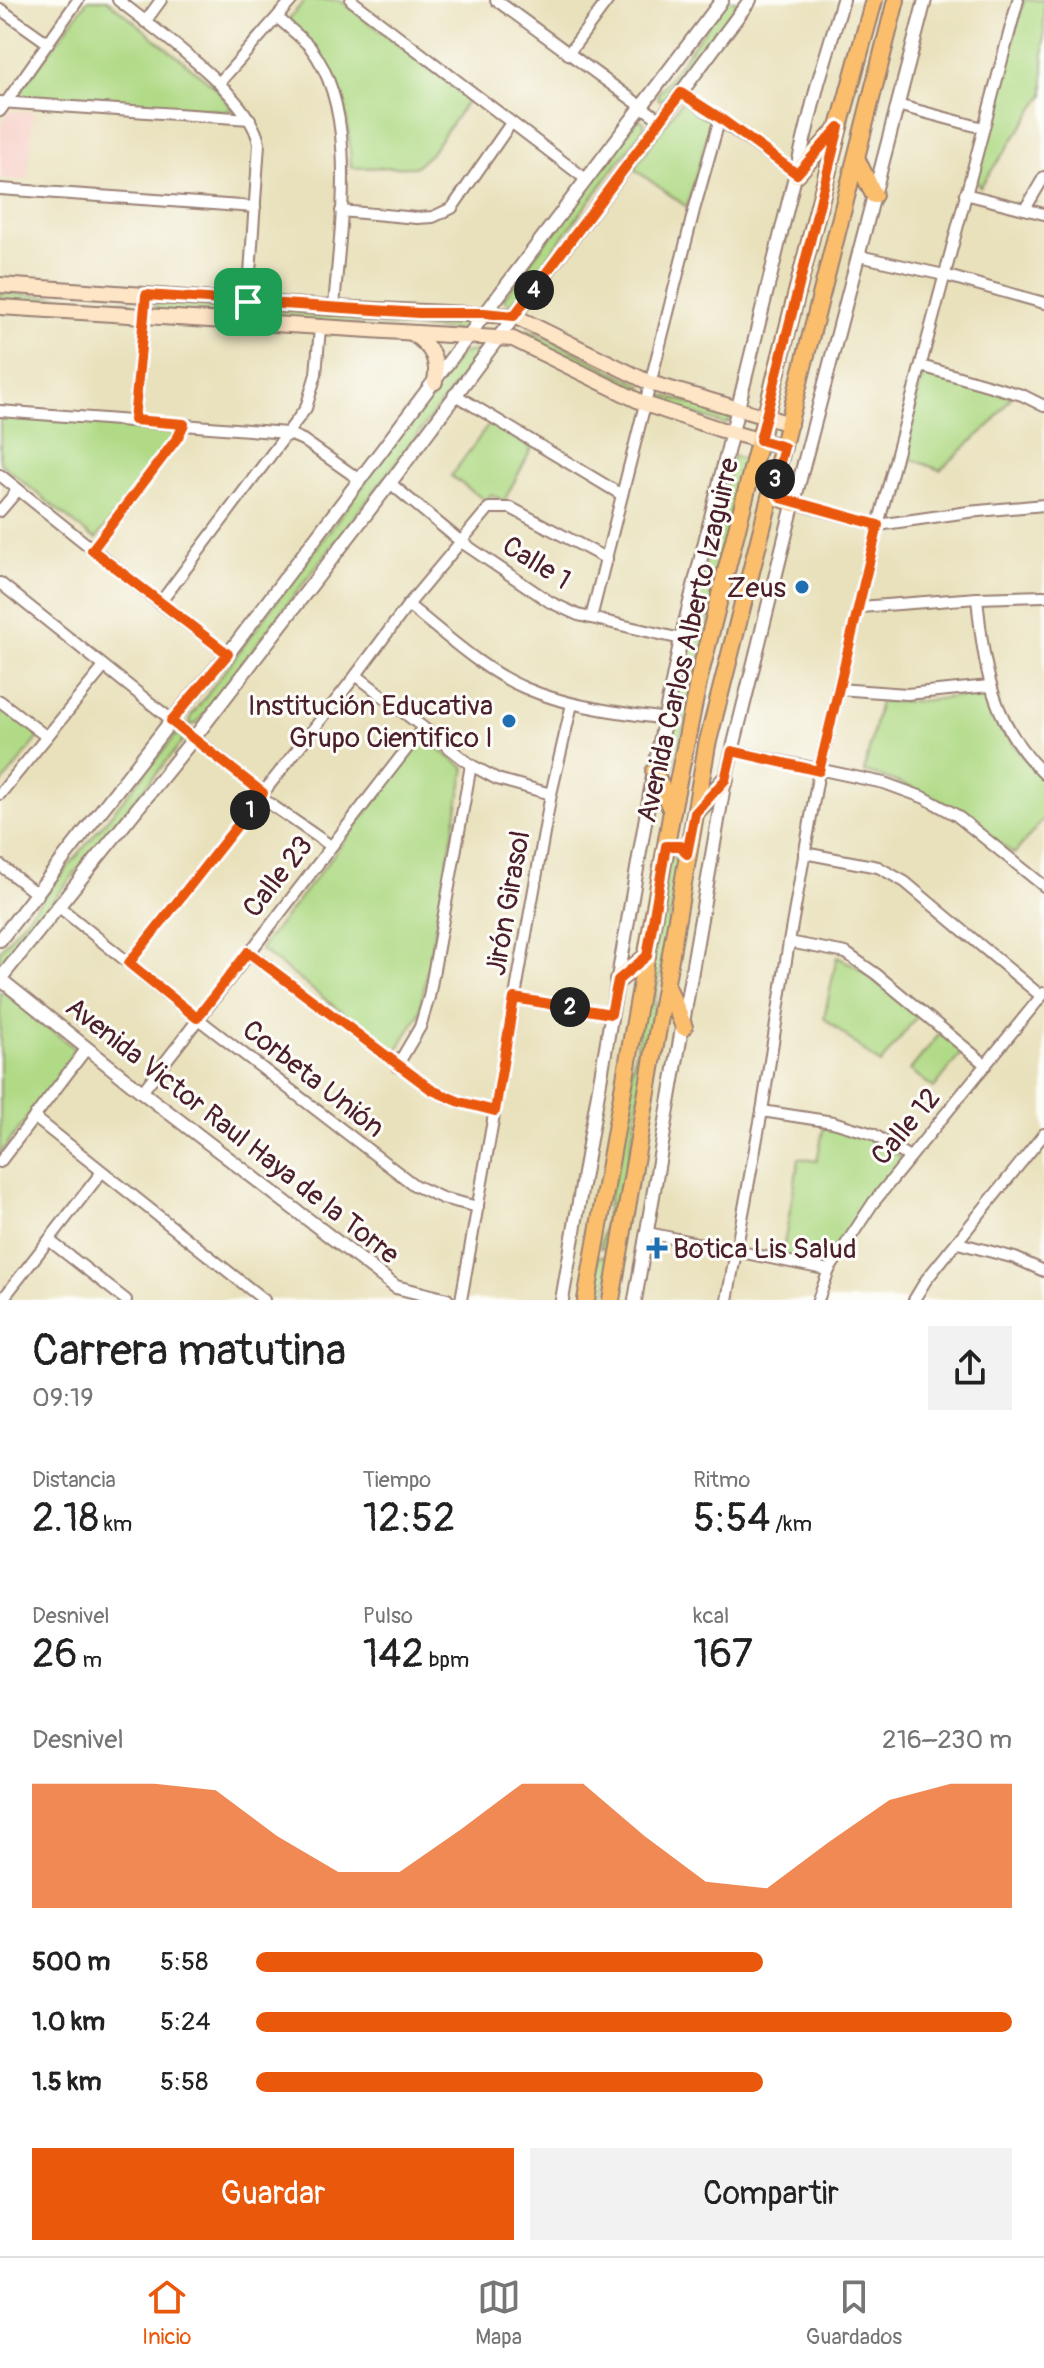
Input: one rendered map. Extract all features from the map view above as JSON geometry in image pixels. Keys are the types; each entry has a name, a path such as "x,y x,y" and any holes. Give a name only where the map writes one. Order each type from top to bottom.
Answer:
{"main road":[{"name":"Avenida Carlos Alberto Izaguirre","path":"586,1300 672,811 699,678 874,0"},
{"name":"Avenida Carlos Alberto Izaguirre","path":"611,1300 707,745 896,0"},
{"path":"797,174 839,127"},
{"path":"857,160 874,195"},
{"path":"0,285 427,314 514,316 650,383 790,424"},
{"path":"0,307 497,337 523,342 645,404 733,434 784,447"},
{"path":"414,334 431,350 437,371 435,382"},
{"path":"774,485 781,498 794,503"},
{"path":"699,678 713,687 724,683"},
{"path":"654,771 672,811"},
{"path":"695,813 725,780"},
{"path":"666,846 681,846 687,854"},
{"path":"618,980 647,956"},
{"path":"666,984 684,1027"}],"street":[{"path":"2,105 78,0"},
{"path":"118,0 219,83 250,119 257,133 259,144 248,302"},
{"path":"145,22 161,0"},
{"path":"219,83 292,0"},
{"path":"351,0 587,180"},
{"path":"496,0 660,120"},
{"path":"568,54 608,0"},
{"path":"0,940 171,721 228,654 722,0"},
{"path":"0,979 194,738 390,483 750,0"},
{"name":"Avenida Carlos Alberto Izaguirre","path":"562,1300 654,771 681,639 818,83 843,0"},
{"path":"635,1300 725,780 925,0"},
{"path":"727,1300 819,771 878,525 1018,0"},
{"path":"0,9 48,43"},
{"path":"278,18 310,47 331,90 341,126 341,211 334,308"},
{"path":"681,93 797,174"},
{"path":"2,105 250,119"},
{"path":"897,105 983,128"},
{"path":"591,618 720,118"},
{"path":"341,211 417,218 433,217 452,208 511,123"},
{"path":"1025,209 1044,177"},
{"path":"0,189 255,207"},
{"path":"965,194 1044,214"},
{"path":"859,256 944,275 1044,303"},
{"path":"134,420 146,295"},
{"path":"160,603 306,408 312,391 320,328"},
{"path":"921,366 1022,395 1044,406"},
{"path":"454,394 622,495"},
{"path":"0,411 287,433 303,440 360,480"},
{"path":"92,550 178,437 184,424"},
{"path":"0,475 228,654"},
{"name":"Calle 1","path":"390,483 460,541 550,602 578,615 681,639"},
{"path":"0,511 18,490"},
{"path":"794,503 878,525 1044,505"},
{"path":"129,963 408,605 489,508 511,508 607,559"},
{"path":"0,583 262,795 331,846"},
{"path":"860,607 1044,596"},
{"path":"977,598 989,686 1008,729 1022,751 1044,774"},
{"path":"408,605 493,672 524,688 572,704 665,719"},
{"path":"0,794 104,667"},
{"path":"356,675 471,765 497,779 551,794"},
{"path":"838,689 907,694 989,686"},
{"path":"0,701 47,737"},
{"name":"Jirón Girasol","path":"461,1300 551,794 572,704"},
{"name":"Calle 23","path":"142,1092 422,729"},
{"path":"732,751 884,783 925,798 956,815 1044,886"},
{"path":"397,1066 420,1027 429,997 471,765"},
{"path":"804,853 878,867 905,882 1043,994"},
{"path":"0,865 38,895"},
{"name":"Corbeta Unión","path":"58,906 197,1018 414,1185 442,1198 478,1207"},
{"path":"789,942 846,953 986,1065"},
{"path":"248,952 432,1090 460,1102 495,1111"},
{"name":"Avenida Victor Raul Haya de la Torre","path":"0,979 396,1287 447,1300"},
{"name":"Calle 12","path":"818,1300 829,1270 873,1203 1043,994"},
{"path":"514,998 611,1014"},
{"path":"0,1162 87,1048"},
{"path":"762,1111 833,1122 873,1134 909,1157"},
{"path":"34,1117 264,1300"},
{"path":"914,1300 926,1280 1044,1134"},
{"path":"2,1300 101,1173"},
{"path":"648,1233 829,1270"},
{"path":"50,1241 126,1300"},
{"path":"958,1243 1015,1258 1044,1271"}],"shaded area":[{"path":"10,111 33,112 28,180 0,178 0,125"}],"green space":[{"path":"88,0 107,0 214,86 234,111 16,97"},
{"path":"305,0 340,0 469,99 430,154 415,167 351,168 347,123 338,86 319,52 288,20"},
{"path":"727,0 741,0 667,99 659,100 657,95"},
{"path":"1024,0 1044,0 1044,95 980,187 975,179"},
{"path":"683,99 712,120 687,207 634,169"},
{"path":"640,119 644,122 644,128 518,297 510,304 503,299 636,121"},
{"path":"0,293 132,304 130,308 0,299"},
{"path":"158,303 422,321 463,318 467,323 462,331 156,310"},
{"path":"528,329 643,386 641,392 630,390 526,335"},
{"path":"482,350 196,724 190,725 191,716 462,353"},
{"path":"924,372 1011,397 994,421 940,470 901,455"},
{"path":"658,394 728,414 730,422 724,424 656,402"},
{"path":"0,416 172,426 174,435 96,539 0,463"},
{"path":"490,423 532,448 504,501 491,494 486,501 451,476"},
{"path":"733,456 748,460 669,788 661,764 685,640"},
{"path":"987,693 1010,740 1044,779 1044,819 1014,854 926,794 864,772 880,701 911,702"},
{"path":"0,704 40,736 0,786"},
{"path":"176,735 181,735 182,742 3,962 0,960 0,950"},
{"path":"424,739 465,768 419,1015 395,1053 260,949"},
{"path":"670,857 680,859 613,1249 600,1248"},
{"path":"837,957 856,966 918,1015 880,1064 824,1018"},
{"path":"0,992 79,1052 0,1153"},
{"path":"940,1033 963,1051 934,1088 910,1070"},
{"path":"824,1125 861,1134 903,1158 857,1218 826,1266 782,1256 799,1158 817,1161"},
{"path":"598,1256 612,1258 605,1300 591,1300"}],"place":[{"name":"Zeus","path":"802,587"},
{"name":"Institución Educativa Grupo Cientifico I","path":"509,721"},
{"name":"Botica Lis Salud","path":"657,1248"}],"route":[{"path":"681,93 797,174 839,127 760,440 784,447 774,485 781,498 878,525 819,771 732,751 725,780 695,813 687,854 681,846 666,846 647,956 618,980 611,1014 514,998 495,1111 460,1102 432,1090 248,952 197,1018 129,963 263,793 171,721 228,654 92,550 178,437 184,424 134,420 146,295 248,302 514,316 681,93"}]}
